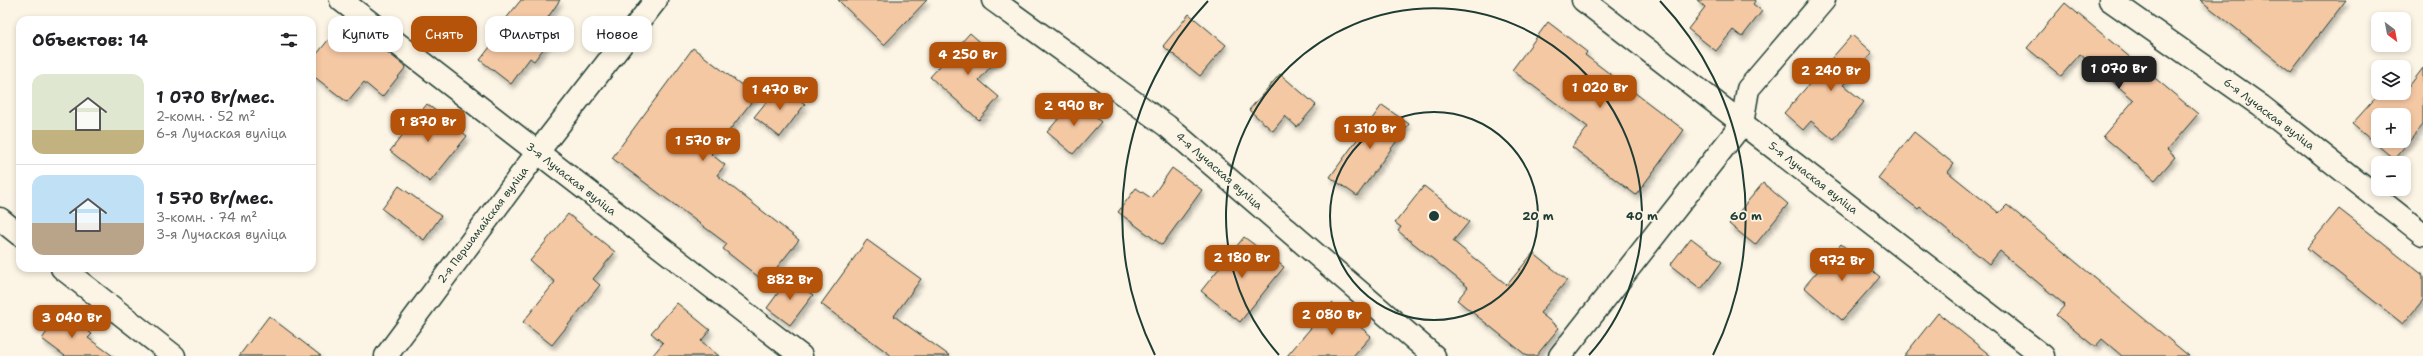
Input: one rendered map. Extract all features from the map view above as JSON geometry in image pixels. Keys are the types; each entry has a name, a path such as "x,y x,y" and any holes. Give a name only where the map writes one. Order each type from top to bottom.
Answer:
{"street":[{"name":"3-я Лучаская вуліца","path":"341,0 801,356"},
{"name":"2-я Першамайская вуліца","path":"386,356 537,153 656,0"},
{"name":"4-я Лучаская вуліца","path":"993,0 1166,126 1434,356"},
{"name":"5-я Лучаская вуліца","path":"1583,0 2043,356"},
{"path":"1560,356 1742,124 1748,89 1824,0"},
{"name":"6-я Лучаская вуліца","path":"2110,0 2261,106 2423,234"},
{"path":"0,219 16,232"},
{"path":"67,272 174,356"}],"building":[{"path":"521,0 560,0 549,16 508,16"},
{"path":"838,0 927,0 884,45"},
{"path":"1697,0 1756,0 1753,4 1762,11 1742,37 1733,30 1716,51 1688,29 1705,7"},
{"path":"2200,0 2346,0 2291,72"},
{"path":"2065,3 2198,114 2167,150 2175,157 2155,180 2103,136 2134,100 2080,54 2061,76 2027,48"},
{"path":"1189,14 1226,45 1200,76 1163,46"},
{"path":"1548,22 1587,52 1585,55 1684,130 1636,195 1572,147 1588,127 1512,70"},
{"path":"970,33 998,58 979,80 999,97 979,120 930,77"},
{"path":"1852,35 1872,53 1843,85 1864,102 1834,140 1811,121 1803,130 1784,113"},
{"path":"328,40 328,52 387,52 406,67 382,97 364,82 347,102 316,78 316,55"},
{"path":"693,48 756,96 711,154 725,165 717,175 799,240 765,282 723,249 727,244 612,158"},
{"path":"486,52 541,52 534,61 530,58 511,84 480,60"},
{"path":"2423,68 2423,125 2411,139 2411,108 2371,108 2371,140 2352,124 2374,100 2411,100 2411,84"},
{"path":"1280,74 1316,105 1297,127 1285,116 1273,131 1249,110"},
{"path":"780,85 805,104 780,137 754,117"},
{"path":"1075,100 1101,122 1073,154 1047,132"},
{"path":"427,104 467,136 430,182 390,151"},
{"path":"1382,105 1409,124 1357,196 1330,177"},
{"path":"1914,132 1954,164 1948,172 1999,213 2007,205 2189,356 2122,356 2102,339 2095,347 2056,315 2065,305 2000,251 1989,264 1920,207 1918,209 1878,178"},
{"path":"2381,148 2403,148 2397,156 2390,156"},
{"path":"1172,168 1202,190 1162,245 1118,212 1136,188 1151,198"},
{"path":"1763,183 1788,204 1755,245 1729,224"},
{"path":"399,186 441,216 424,240 382,209"},
{"path":"1424,186 1469,222 1453,241 1507,285 1533,253 1567,280 1540,313 1559,328 1536,356 1527,356 1457,300 1468,287 1398,231 1401,227 1395,223"},
{"path":"2339,209 2423,275 2423,300 2403,324 2307,248"},
{"path":"568,214 615,252 593,279 600,285 552,345 523,322 555,282 530,261"},
{"path":"1244,237 1284,267 1240,322 1201,291"},
{"path":"1691,238 1722,262 1701,289 1670,265"},
{"path":"867,240 921,279 894,316 950,356 892,356 821,304"},
{"path":"1841,244 1880,277 1842,320 1804,287"},
{"path":"789,278 813,295 790,325 767,308"},
{"path":"677,303 710,330 701,341 719,356 652,356 663,343 651,333"},
{"path":"1332,303 1371,336 1353,356 1287,356"},
{"path":"61,312 92,334 88,338 113,356 65,356 42,339"},
{"path":"1938,313 1991,356 1904,356"},
{"path":"269,316 321,356 239,356"}]}
